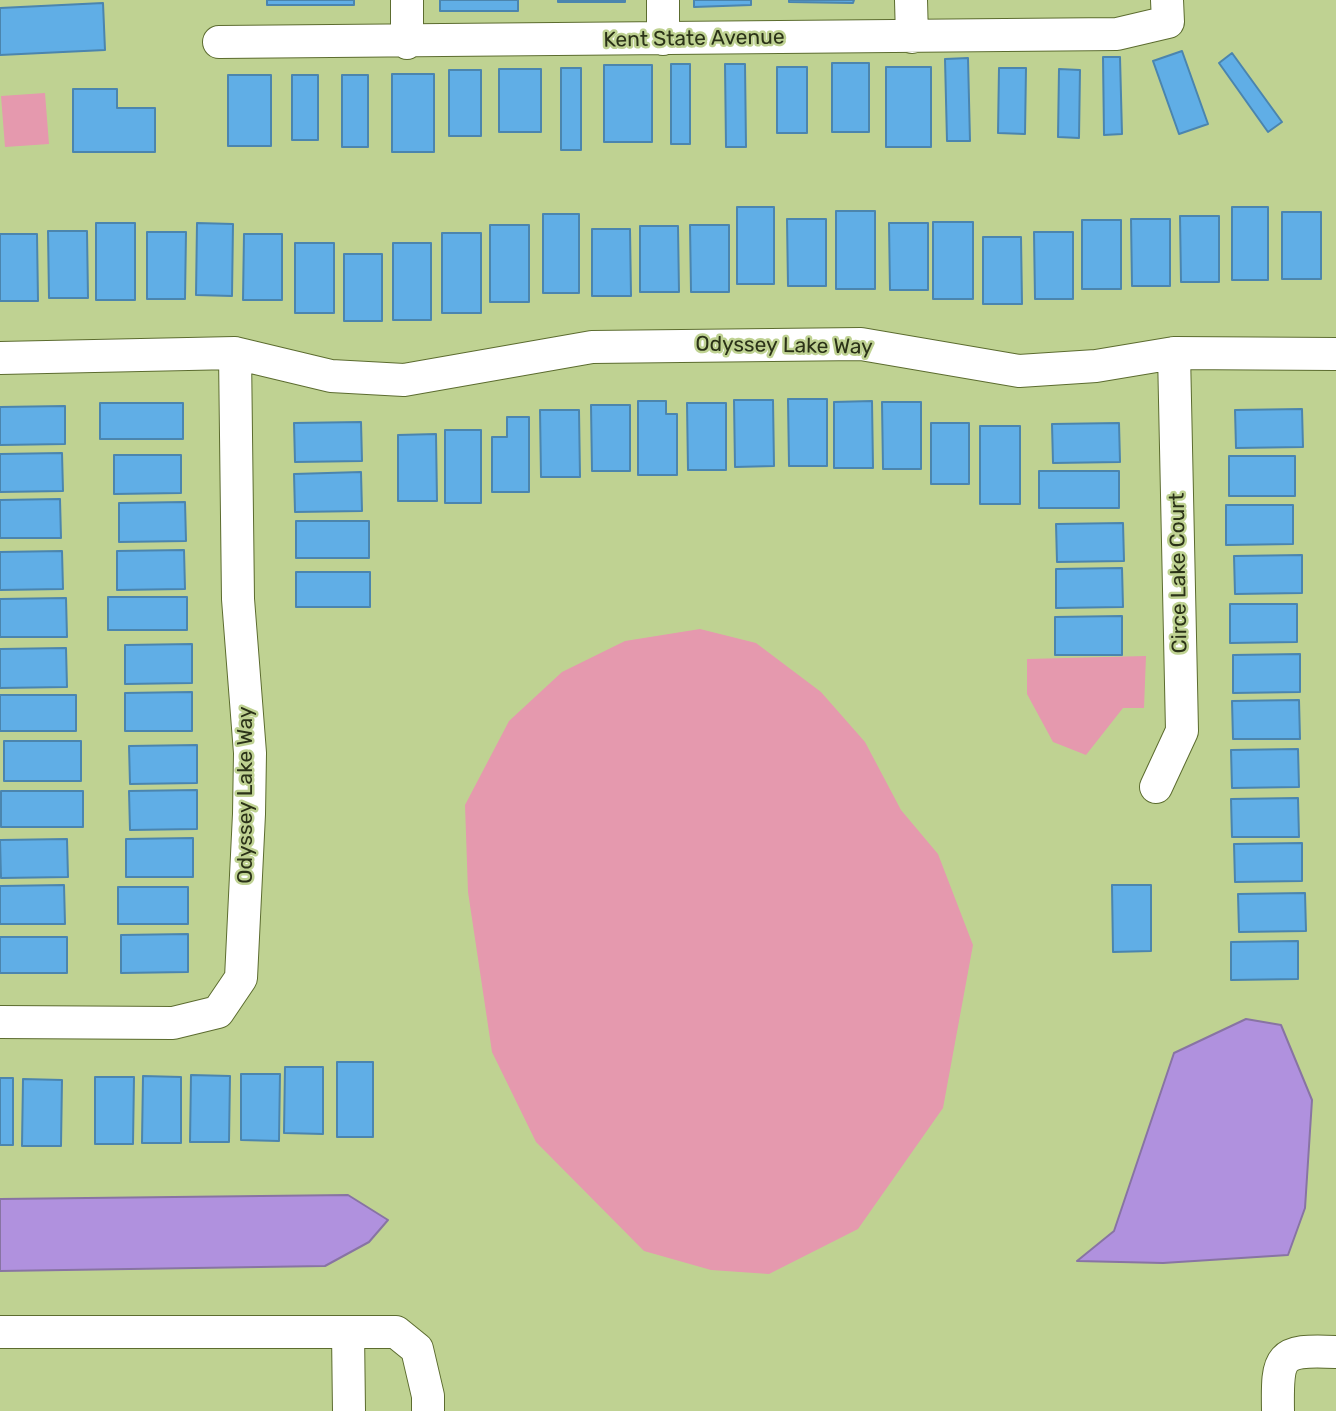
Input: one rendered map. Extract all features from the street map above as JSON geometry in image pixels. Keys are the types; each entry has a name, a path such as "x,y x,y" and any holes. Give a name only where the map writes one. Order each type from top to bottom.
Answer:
{"street":[{"path":"407,0 407,43"},
{"path":"663,0 663,39"},
{"path":"911,0 912,37"},
{"name":"Kent State Avenue","path":"219,42 407,43 1117,34 1168,11"},
{"name":"Odyssey Lake Way","path":"0,358 235,353 331,376 404,380 592,347 861,344 1019,371 1096,366 1174,353 1336,354"},
{"name":"Odyssey Lake Way","path":"0,1022 173,1023 218,1012 241,978 250,754 238,599 235,353"},
{"name":"Circe Lake Court","path":"1156,787 1182,731 1174,353"},
{"path":"0,1332 396,1332 417,1349 428,1396 428,1411"},
{"path":"348,1332 349,1411"},
{"path":"1278,1411 1277,1370 1285,1357 1305,1350 1336,1352"}],"shaded area":[{"path":"45,93 49,144 5,147 1,96"},
{"path":"700,629 756,643 821,692 865,742 901,810 938,854 973,945 943,1108 858,1229 769,1274 711,1270 644,1251 536,1142 492,1052 468,892 465,805 509,721 562,672 625,641"},
{"path":"1146,656 1144,708 1123,708 1086,755 1053,742 1027,694 1027,659"},
{"path":"1246,1019 1281,1025 1312,1100 1305,1208 1288,1255 1163,1263 1077,1261 1114,1231 1174,1053"},
{"path":"348,1195 388,1220 369,1242 325,1266 0,1271 0,1199"}],"building":[{"path":"267,0 354,0 354,5 267,5"},
{"path":"440,0 518,0 518,11 440,11"},
{"path":"625,0 625,2 558,2"},
{"path":"694,0 751,0 751,5 694,7"},
{"path":"789,0 854,0 853,3"},
{"path":"103,3 105,50 0,55 0,8"},
{"path":"1182,51 1208,124 1179,134 1153,61"},
{"path":"1232,53 1282,122 1268,132 1219,63"},
{"path":"1103,57 1120,57 1122,134 1104,135"},
{"path":"968,58 970,141 947,141 945,59"},
{"path":"832,63 869,63 869,132 832,132"},
{"path":"671,64 690,64 690,144 671,144"},
{"path":"725,64 745,64 746,147 726,147"},
{"path":"604,65 652,65 652,142 604,142"},
{"path":"777,67 807,67 807,133 777,133"},
{"path":"886,67 931,67 931,147 886,147"},
{"path":"561,68 581,68 581,150 561,150"},
{"path":"999,68 1026,68 1025,134 998,133"},
{"path":"499,69 541,69 541,132 499,132"},
{"path":"1059,69 1080,70 1079,138 1058,137"},
{"path":"449,70 481,70 481,136 449,136"},
{"path":"392,74 434,74 434,152 392,152"},
{"path":"228,75 271,75 271,146 228,146"},
{"path":"292,75 318,75 318,140 292,140"},
{"path":"342,75 368,75 368,147 342,147"},
{"path":"73,89 117,89 117,108 155,108 155,152 73,152"},
{"path":"737,207 774,207 774,284 737,284"},
{"path":"1232,207 1268,207 1268,280 1232,280"},
{"path":"836,211 875,211 875,289 836,289"},
{"path":"1282,212 1321,212 1321,279 1282,279"},
{"path":"543,214 579,214 579,293 543,293"},
{"path":"1180,216 1219,216 1219,282 1181,282"},
{"path":"787,219 826,219 826,286 788,286"},
{"path":"1131,219 1170,219 1170,286 1132,286"},
{"path":"1082,220 1121,220 1121,289 1082,289"},
{"path":"933,222 973,222 973,299 933,299"},
{"path":"96,223 135,223 135,300 96,300"},
{"path":"197,223 233,224 232,296 196,295"},
{"path":"889,223 928,223 928,290 890,290"},
{"path":"490,225 529,225 529,302 490,302"},
{"path":"690,225 729,225 729,292 691,292"},
{"path":"640,226 678,226 679,292 640,292"},
{"path":"592,229 630,229 631,296 592,296"},
{"path":"48,231 87,231 88,298 49,298"},
{"path":"147,232 186,232 185,299 147,299"},
{"path":"1034,232 1073,232 1073,299 1035,299"},
{"path":"442,233 481,233 481,313 442,313"},
{"path":"0,234 37,234 38,301 0,301"},
{"path":"244,234 282,234 282,300 243,300"},
{"path":"983,237 1021,237 1022,304 983,304"},
{"path":"295,243 334,243 334,313 295,313"},
{"path":"393,243 431,243 431,320 393,320"},
{"path":"344,254 382,254 382,321 344,321"},
{"path":"788,399 827,399 827,466 789,466"},
{"path":"734,400 773,400 774,466 735,467"},
{"path":"638,401 666,401 666,414 677,414 677,475 638,475"},
{"path":"872,401 873,468 834,468 834,402"},
{"path":"882,402 921,402 921,469 883,469"},
{"path":"100,403 183,403 183,439 100,439"},
{"path":"687,403 726,403 726,470 688,470"},
{"path":"591,405 630,405 630,471 592,471"},
{"path":"65,406 65,444 0,445 0,407"},
{"path":"1302,409 1303,447 1236,448 1235,410"},
{"path":"540,410 579,410 580,477 541,477"},
{"path":"507,417 529,417 529,492 492,492 492,437 507,437"},
{"path":"361,422 362,461 295,462 294,423"},
{"path":"931,423 969,423 969,484 931,484"},
{"path":"1119,423 1120,462 1053,463 1052,424"},
{"path":"980,426 1020,426 1020,504 980,504"},
{"path":"445,430 481,430 481,503 445,503"},
{"path":"436,434 437,501 398,501 398,435"},
{"path":"62,453 63,491 0,492 0,454"},
{"path":"114,455 181,455 181,493 114,494"},
{"path":"1229,456 1295,456 1295,496 1229,496"},
{"path":"1039,471 1119,471 1119,508 1039,508"},
{"path":"361,472 362,511 295,512 294,474"},
{"path":"60,499 61,538 0,538 0,500"},
{"path":"185,502 186,541 119,542 119,503"},
{"path":"1226,505 1293,505 1293,544 1226,545"},
{"path":"296,521 369,521 369,558 296,558"},
{"path":"1123,523 1124,561 1057,562 1056,524"},
{"path":"184,550 185,589 117,590 117,551"},
{"path":"62,551 63,589 0,590 0,552"},
{"path":"1302,555 1302,593 1235,594 1234,556"},
{"path":"1122,568 1123,607 1056,608 1056,569"},
{"path":"296,572 370,572 370,607 296,607"},
{"path":"108,597 187,597 187,630 108,630"},
{"path":"66,598 67,637 0,637 0,599"},
{"path":"1230,604 1297,604 1297,642 1230,643"},
{"path":"1122,616 1122,655 1055,655 1055,617"},
{"path":"192,644 192,683 125,684 125,645"},
{"path":"66,648 67,687 0,688 0,649"},
{"path":"1300,654 1300,692 1233,693 1233,655"},
{"path":"192,692 192,731 125,731 125,693"},
{"path":"0,695 76,695 76,731 0,731"},
{"path":"1299,700 1300,739 1233,739 1232,701"},
{"path":"4,741 81,741 81,781 4,781"},
{"path":"197,745 197,783 130,784 129,746"},
{"path":"1298,749 1299,787 1232,788 1231,750"},
{"path":"197,790 197,829 130,830 129,791"},
{"path":"1,791 83,791 83,827 1,827"},
{"path":"1298,798 1299,837 1232,837 1231,799"},
{"path":"193,838 193,877 126,877 126,839"},
{"path":"67,839 68,877 1,878 0,840"},
{"path":"1302,843 1302,881 1235,882 1234,844"},
{"path":"64,885 65,924 0,924 0,886"},
{"path":"1112,885 1151,885 1151,951 1113,952"},
{"path":"118,887 188,887 188,924 118,924"},
{"path":"1305,893 1306,931 1239,932 1238,894"},
{"path":"188,934 188,972 121,973 121,935"},
{"path":"0,937 67,937 67,973 0,973"},
{"path":"1298,941 1298,979 1231,980 1231,942"},
{"path":"337,1062 373,1062 373,1137 337,1137"},
{"path":"285,1067 323,1067 323,1134 284,1133"},
{"path":"241,1074 280,1074 279,1141 241,1140"},
{"path":"191,1075 230,1076 229,1142 190,1142"},
{"path":"143,1076 181,1077 181,1143 142,1143"},
{"path":"95,1077 134,1077 133,1144 95,1144"},
{"path":"0,1078 13,1078 13,1145 0,1145"},
{"path":"23,1079 62,1080 61,1146 22,1146"}]}
